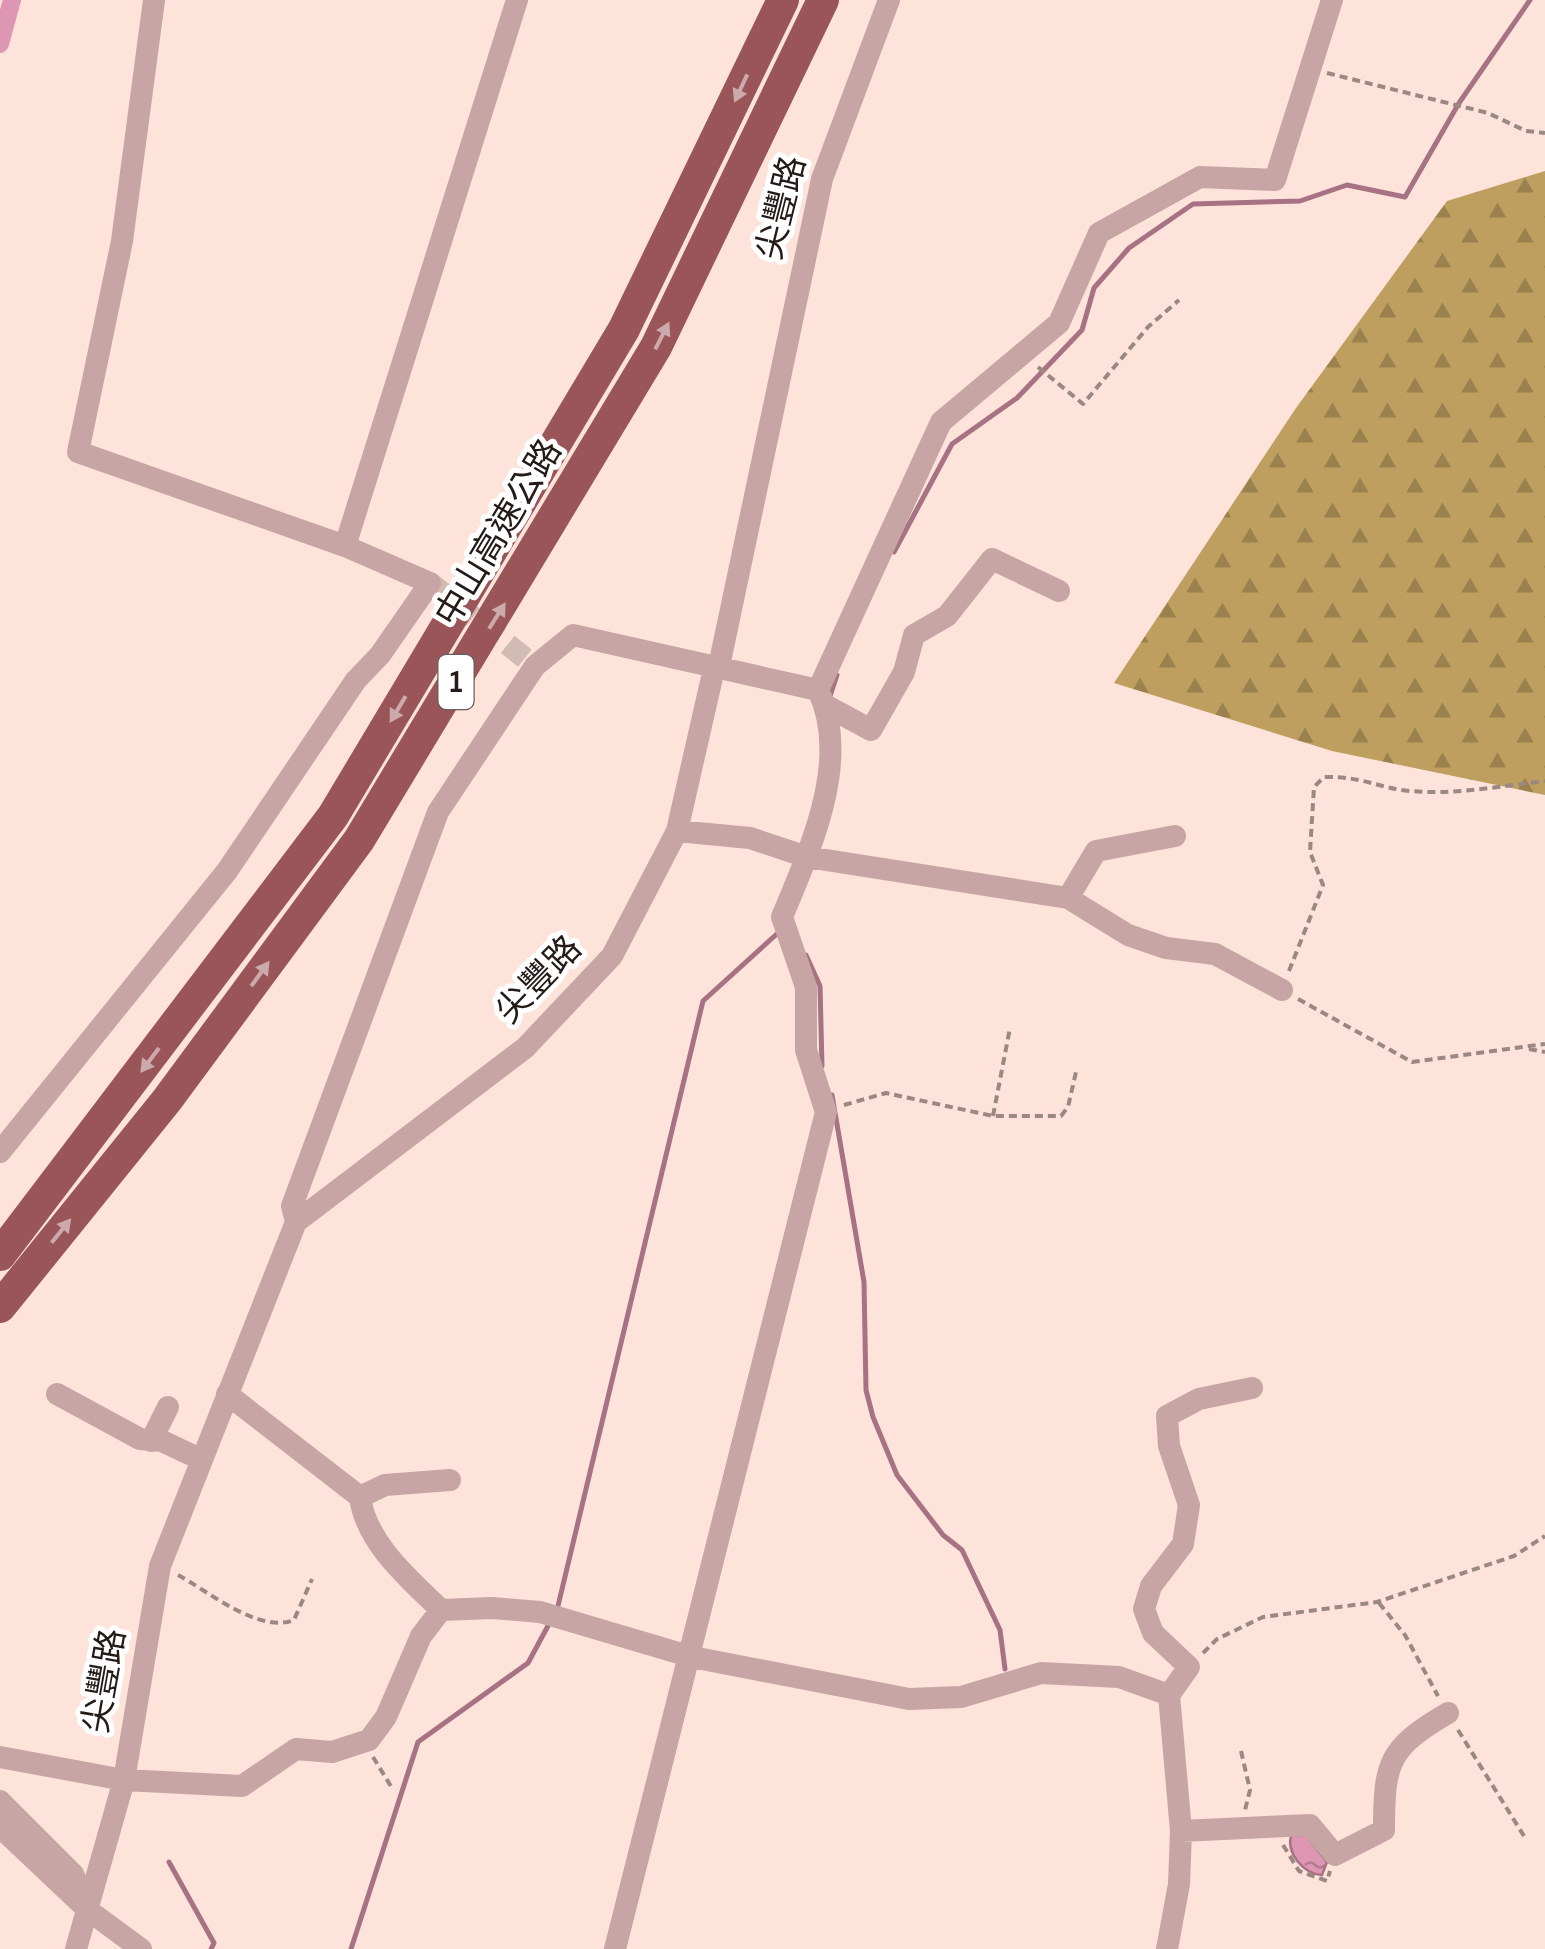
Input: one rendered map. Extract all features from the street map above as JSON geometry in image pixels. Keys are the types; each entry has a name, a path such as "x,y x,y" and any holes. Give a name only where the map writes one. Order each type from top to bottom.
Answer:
{"highway":[{"name":"中山高速公路","path":"0,1256 333,816 624,329 783,0"},
{"name":"中山高速公路","path":"0,1307 167,1100 369,824 656,347 823,0"}],"street":[{"path":"0,1152 226,872 356,680 380,655 430,583 344,546 78,452 122,241 154,0"},
{"path":"344,546 517,0"},
{"name":"尖豐路","path":"76,1949 124,1780 160,1566 296,1222 526,1048 612,956 677,831 712,673 719,666 822,179 888,0"},
{"path":"615,1949 692,1657 826,1112 806,1050 806,987 784,926 815,857 830,772 822,698 941,422 1059,323 1099,234 1200,176 1275,180 1332,0"},
{"path":"296,1222 292,1206 438,812 535,666 572,635 719,666 822,698 871,730 904,672 914,635 947,616 992,558 1059,591"},
{"path":"677,831 750,838 815,857 1068,898 1128,934 1166,948 1215,954 1282,990"},
{"path":"1068,898 1096,852 1175,836"},
{"path":"1168,1949 1179,1884 1180,1831 1169,1695 1189,1667 1154,1633 1144,1610 1151,1586 1183,1544 1189,1505 1168,1446 1167,1416 1199,1399 1252,1388"},
{"path":"57,1394 150,1441 200,1460"},
{"path":"227,1394 360,1497 363,1516 398,1568 441,1610 540,1612 692,1657 910,1699 960,1696 1041,1673 1119,1677 1169,1695"},
{"path":"150,1441 168,1407"},
{"path":"360,1497 386,1485 450,1480"},
{"path":"0,1756 124,1780 242,1786 296,1748 332,1752 364,1742 386,1717 421,1636 441,1610"},
{"path":"1180,1831 1310,1825 1336,1856 1384,1830 1384,1775 1413,1733 1448,1714"},
{"path":"0,1801 73,1874 88,1910"},
{"path":"0,1827 88,1910 141,1949"}],"path":[{"path":"1312,69 1488,113 1526,131 1545,133"},
{"path":"1036,366 1083,404 1148,327 1180,300"},
{"path":"1545,781 1446,792 1406,791 1356,776 1324,777 1314,787 1310,852 1323,885 1282,990 1412,1062 1545,1044"},
{"path":"993,1116 1010,1028"},
{"path":"1524,1048 1545,1052"},
{"path":"826,1112 886,1093 993,1116 1061,1116 1068,1106 1076,1072"},
{"path":"1189,1667 1217,1639 1263,1617 1378,1602 1514,1556 1545,1536"},
{"path":"160,1566 258,1619 282,1624 294,1620 312,1579"},
{"path":"364,1742 392,1788"},
{"path":"1240,1750 1250,1790 1240,1829"},
{"path":"1271,1824 1298,1871 1327,1881 1336,1856"}],"green space":[{"path":"1545,171 1545,795 1332,751 1114,683 1296,408 1447,201"}],"water":[{"path":"1291,1835 1306,1835 1327,1862 1322,1875 1298,1862 1291,1849"}],"waterway":[{"path":"0,44 12,0"},
{"path":"894,552 952,444 1017,398 1082,330 1094,288 1129,248 1193,204 1300,201 1347,185 1405,197 1459,103 1530,0"},
{"path":"830,696 837,675"},
{"path":"557,1610 703,1001 779,932"},
{"path":"806,955 820,986 822,1066"},
{"path":"832,1095 864,1282 866,1390 873,1417 897,1475 943,1535 962,1550 1000,1630 1005,1669"},
{"path":"351,1949 418,1742 528,1663 549,1624"},
{"path":"169,1862 214,1943 211,1949"}],"tunnel":[{"path":"430,583 535,666"}]}
